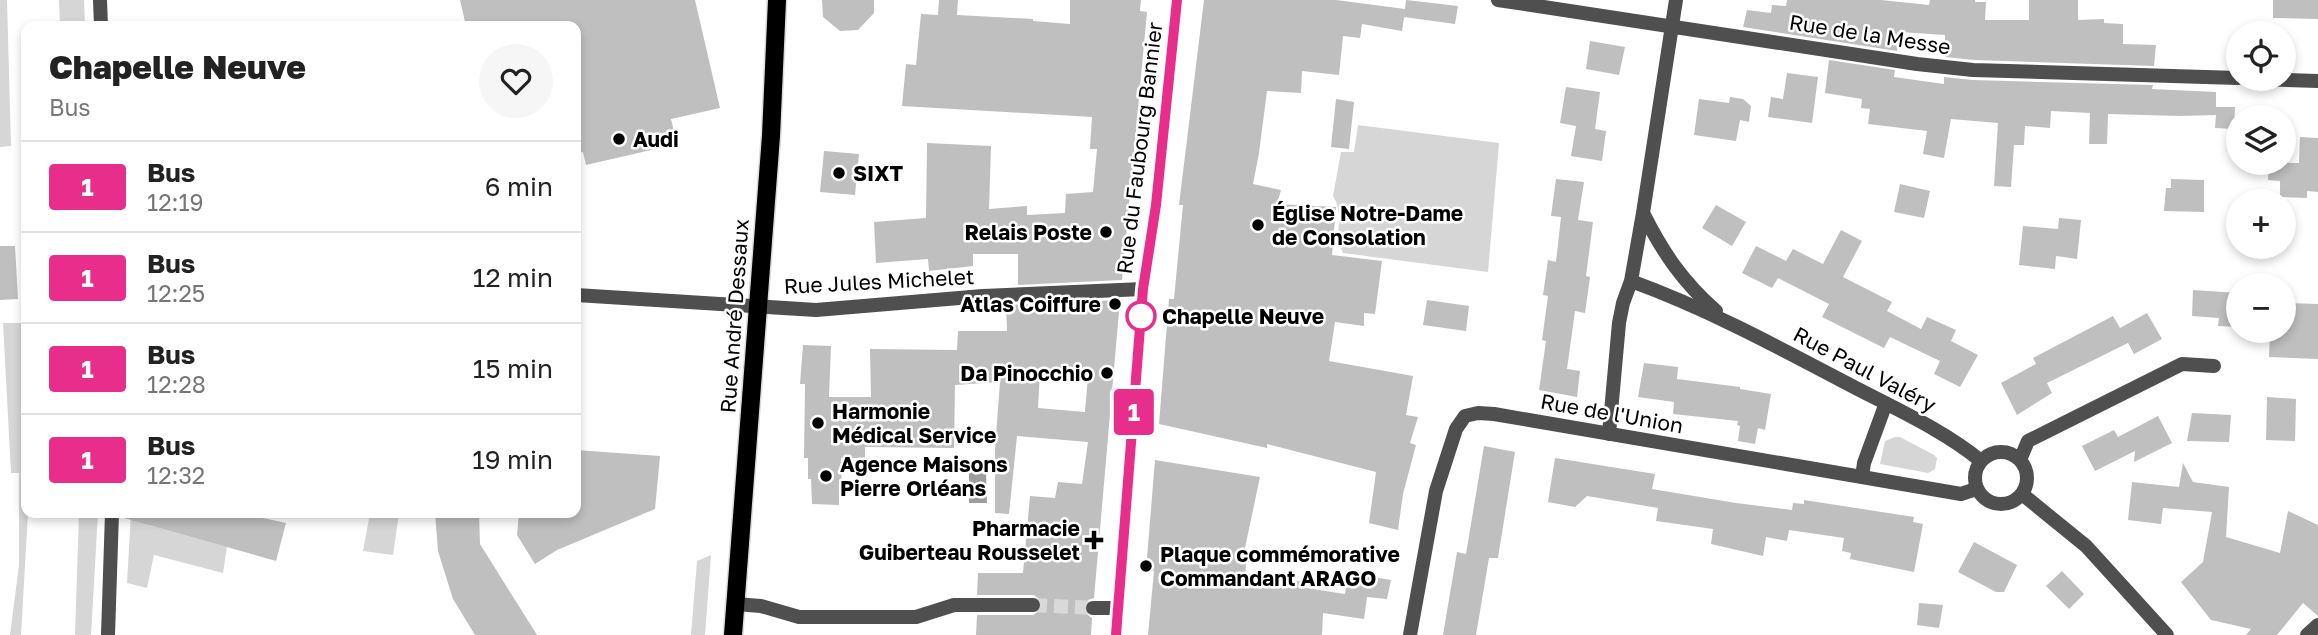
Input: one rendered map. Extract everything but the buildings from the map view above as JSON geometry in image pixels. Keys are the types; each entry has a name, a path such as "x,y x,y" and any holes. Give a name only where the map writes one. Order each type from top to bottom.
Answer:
{"main road":[{"name":"Rue André Dessaux","path":"733,635 771,136 777,0"},
{"name":"Rue du Faubourg Bannier","path":"1116,635 1143,289 1156,205 1177,0"}],"street":[{"path":"100,0 101,21"},
{"name":"Rue de la Messe","path":"1498,0 1973,71 2226,78"},
{"path":"1609,435 1619,323 1631,281 1643,213 1676,0"},
{"path":"2296,80 2318,81"},
{"name":"Rue Paul Valéry","path":"1643,213 1661,249 1679,273 1701,298 1725,319"},
{"name":"Rue Paul Valéry","path":"1631,281 1725,319 1886,403 1964,447 1981,461"},
{"name":"Rue Jules Michelet","path":"581,295 816,310 982,296 1143,289"},
{"path":"2020,460 2028,441 2182,364 2214,366"},
{"path":"1862,477 1864,463 1886,403"},
{"name":"Rue de l'Union","path":"1410,635 1436,491 1456,429 1465,416 1493,414 1961,494 1976,489"},
{"path":"2003,452 2020,460 2027,480 2022,494 2009,503 2001,505 1986,500 1976,489 1975,473 1981,461 1995,453 2003,452"},
{"path":"2022,494 2086,546 2167,635"},
{"path":"108,635 112,518"},
{"path":"735,604 761,606 799,617 916,617 954,605 1033,605"},
{"path":"1093,608 1118,608"},
{"path":"2307,635 2318,625"}],"shaded area":[{"path":"0,0 7,0 11,146 0,147"},
{"path":"59,0 84,0 85,21 60,21"},
{"path":"1358,125 1499,143 1488,272 1343,253 1337,204 1333,196 1341,152 1354,152"},
{"path":"3,323 21,323 21,518 28,518 21,635 10,635 19,565 19,473 11,473"},
{"path":"1895,437 1934,455 1937,458 1935,469 1928,473 1880,464 1885,441"},
{"path":"969,472 986,472 987,503 969,503"},
{"path":"79,518 98,518 91,635 75,635"},
{"path":"131,518 150,518 149,525 227,547 223,573 154,555 147,588 127,583"},
{"path":"369,518 398,518 393,555 363,551"},
{"path":"711,555 705,635 691,635 697,561"}],"tunnel":[{"path":"1033,605 1093,608"}],"bus line":[{"name":"1","path":"1116,635 1143,289 1156,205 1177,0"}],"place":[{"name":"Audi","path":"619,139"},
{"name":"SIXT","path":"839,173"},
{"name":"Église Notre-Dame de Consolation","path":"1258,225"},
{"name":"Relais Poste","path":"1106,232"},
{"name":"Atlas Coiffure","path":"1115,304"},
{"name":"Chapelle Neuve","path":"1141,316"},
{"name":"Da Pinocchio","path":"1107,373"},
{"name":"Harmonie Médical Service","path":"818,423"},
{"name":"Agence Maisons Pierre Orléans","path":"826,476"},
{"name":"Pharmacie Guiberteau Rousselet","path":"1094,540"},
{"name":"Plaque commémorative Commandant ARAGO","path":"1146,566"}]}
